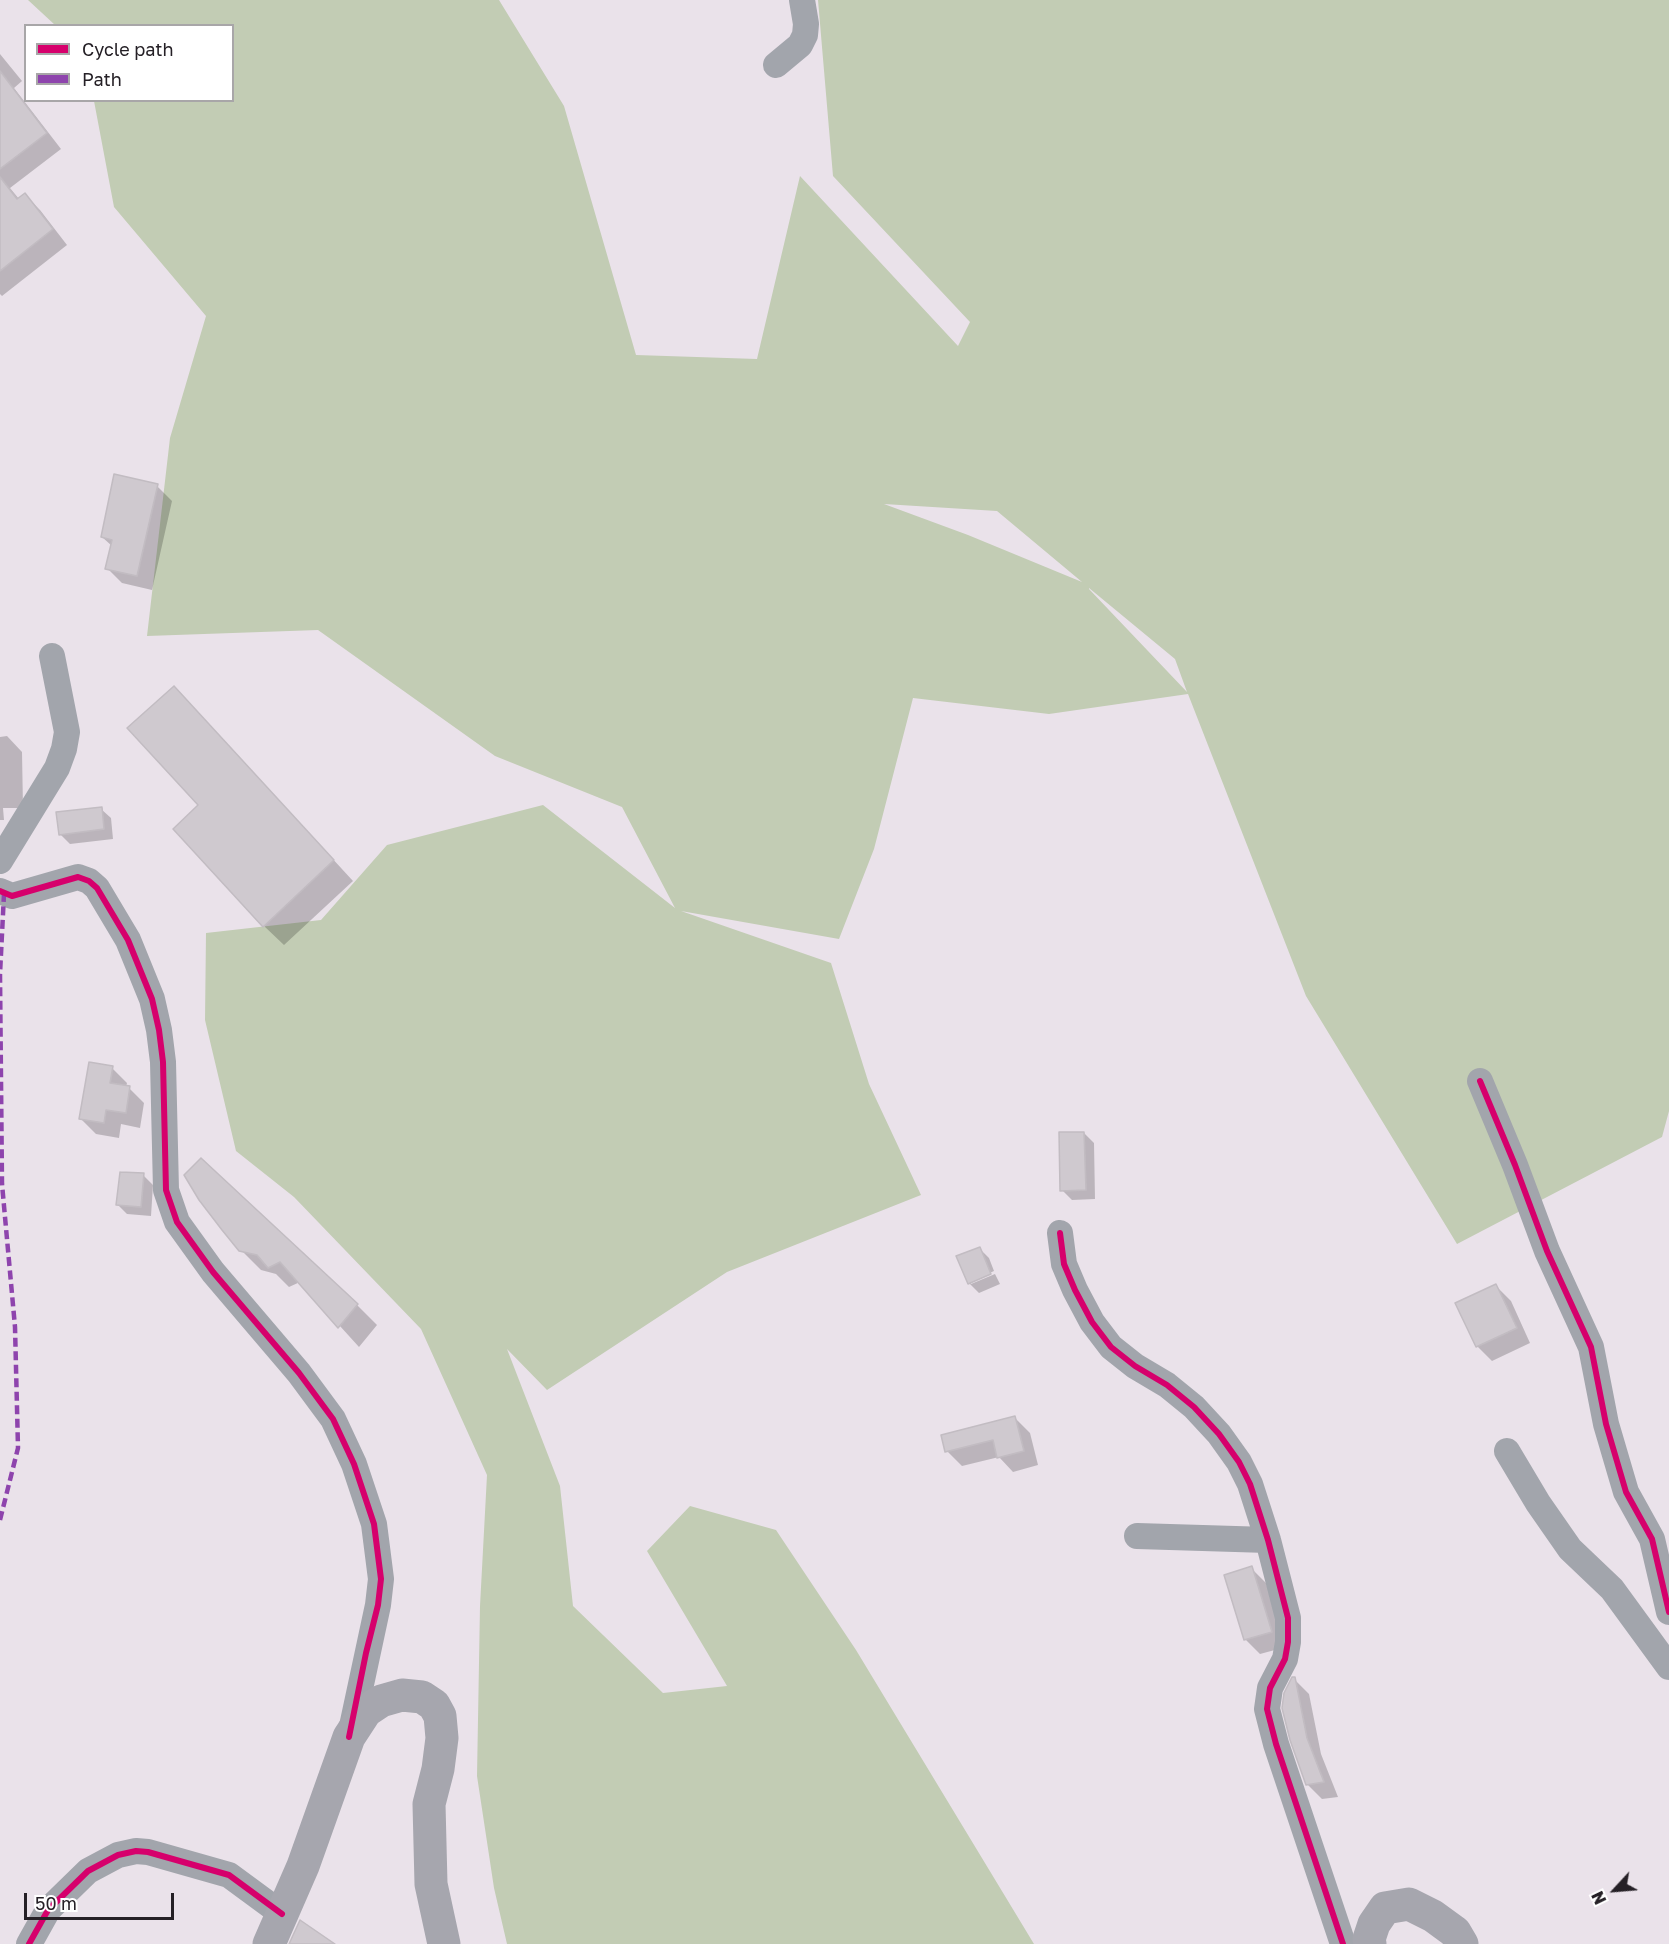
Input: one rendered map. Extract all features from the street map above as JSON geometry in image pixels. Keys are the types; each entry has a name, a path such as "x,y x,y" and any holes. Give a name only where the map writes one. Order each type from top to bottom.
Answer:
{"main road":[{"path":"269,1944 303,1866 349,1737 366,1711 381,1701 402,1695 422,1697 434,1705 440,1716 442,1738 438,1769 429,1804 431,1884 444,1944"},
{"path":"1370,1944 1369,1939 1374,1924 1385,1908 1410,1904 1433,1916 1455,1932 1462,1944"}],"street":[{"path":"776,65 800,45 805,35 806,24 802,0"},
{"path":"0,861 57,768 63,749 67,732 52,656"},
{"path":"0,891 12,896 78,877 88,880 97,888 128,940 152,999 163,1062 166,1190 177,1222 213,1272 299,1373 333,1419 354,1464 374,1524 381,1579 378,1605 349,1737"},
{"path":"1480,1081 1547,1251 1591,1347 1606,1424 1626,1492 1652,1539 1669,1612"},
{"path":"1060,1233 1064,1264 1092,1322 1111,1347 1135,1366 1167,1385 1194,1407 1219,1434 1239,1462 1250,1484 1268,1540 1288,1618 1285,1659 1270,1688 1267,1709 1276,1744 1343,1944"},
{"path":"1507,1451 1538,1503 1570,1549 1612,1589 1669,1667"},
{"path":"1137,1536 1268,1540"},
{"path":"29,1944 48,1910 88,1871 118,1855 136,1851 148,1852 229,1875 282,1914"}],"green space":[{"path":"28,0 499,0 564,106 636,355 757,359 800,176 958,346 970,322 833,176 818,0 1669,0 1669,1111 1662,1137 1457,1244 1306,996 1188,694 1049,714 913,698 874,849 839,939 681,911 831,963 869,1084 921,1195 727,1272 547,1390 507,1349 560,1486 573,1606 663,1693 727,1686 647,1551 690,1506 776,1530 856,1650 1034,1944 507,1944 494,1888 477,1776 480,1606 487,1475 421,1329 294,1197 236,1151 205,1020 206,933 321,920 387,845 543,805 675,908 622,807 495,756 318,630 147,636 170,438 206,316 114,207 94,102 234,102 234,24 54,24","holes":["884,504 997,511 1082,582 968,535","1089,588 1175,659 1187,692"]}],"building":[{"path":"0,71 47,133 0,169"},
{"path":"0,177 17,199 25,193 53,229 0,271"},
{"path":"114,474 158,484 137,576 105,569 112,540 101,537"},
{"path":"174,686 334,860 263,927 173,829 198,805 127,728"},
{"path":"102,807 104,829 59,835 56,812"},
{"path":"89,1062 113,1066 110,1083 130,1086 126,1113 106,1110 104,1123 79,1119"},
{"path":"1059,1132 1084,1132 1086,1190 1060,1191"},
{"path":"201,1158 358,1304 338,1328 280,1262 268,1268 257,1255 239,1251 222,1230 199,1200 184,1175"},
{"path":"120,1172 144,1173 141,1207 116,1205"},
{"path":"980,1247 991,1274 968,1284 956,1256"},
{"path":"1496,1284 1517,1328 1476,1347 1455,1303"},
{"path":"1015,1416 1024,1451 997,1458 993,1440 945,1452 941,1435"},
{"path":"1252,1566 1272,1632 1244,1640 1224,1575"},
{"path":"1292,1677 1295,1677 1307,1738 1324,1782 1306,1785 1290,1740 1282,1708 1284,1693"},
{"path":"300,1920 335,1944 289,1944"}],"marked path":[{"path":"0,1520 18,1448 15,1327 2,1184 0,974 4,894"}],"cycle path":[{"path":"0,891 12,896 78,877 89,881 97,888 128,940 152,999 163,1062 166,1190 177,1222 213,1272 299,1373 333,1419 354,1464 374,1524 381,1579 378,1605 349,1737"},
{"path":"1480,1081 1547,1251 1591,1347 1606,1424 1626,1492 1652,1539 1669,1612"},
{"path":"1060,1233 1064,1264 1092,1322 1111,1347 1135,1366 1167,1385 1194,1407 1219,1434 1239,1462 1250,1484 1268,1540 1288,1618 1285,1659 1270,1688 1267,1709 1276,1744 1343,1944"},
{"path":"29,1944 48,1910 88,1871 118,1855 136,1851 148,1852 229,1875 282,1914"}]}
